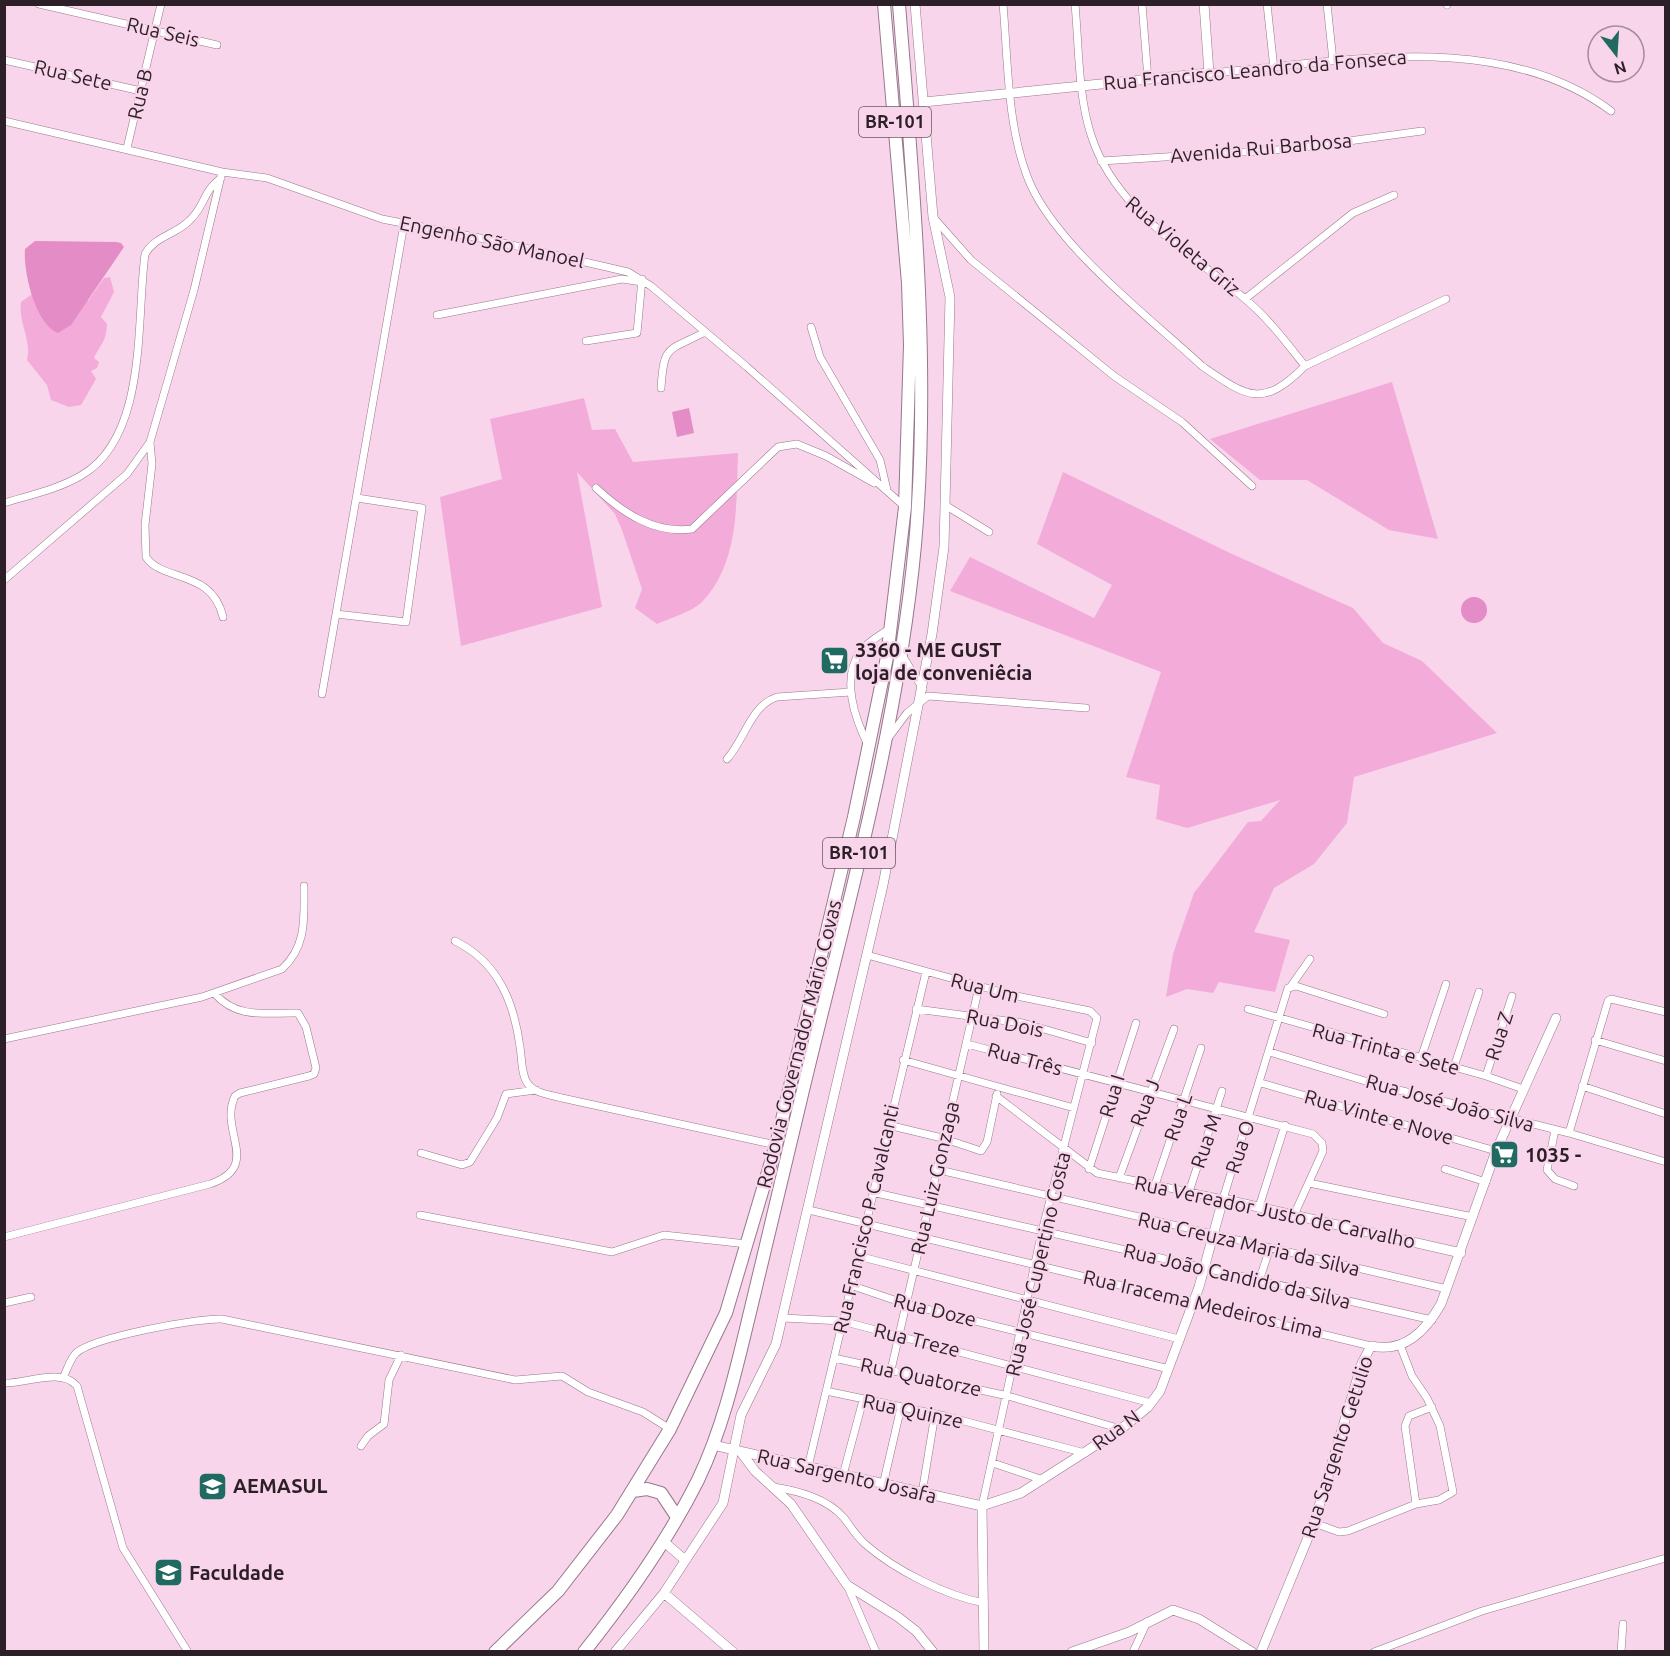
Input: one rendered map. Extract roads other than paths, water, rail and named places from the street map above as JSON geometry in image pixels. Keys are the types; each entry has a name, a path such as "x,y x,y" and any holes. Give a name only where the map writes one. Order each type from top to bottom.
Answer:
{"highway":[{"name":"Rodovia Governador Mário Covas","path":"495,1652 558,1591 592,1550 633,1491 670,1429 726,1313 776,1145 870,748 891,627 905,507 910,345 908,284 884,4"},
{"name":"Rodovia Governador Mário Covas","path":"585,1652 635,1586 663,1541 699,1478 713,1444 745,1332 888,739 906,614 917,506 920,352 917,248 898,4"},
{"path":"633,1491 647,1489 661,1493 677,1517"}],"street":[{"name":"Rua Seis","path":"39,4 217,45"},
{"name":"Rua B","path":"127,148 161,4"},
{"path":"615,1652 664,1593 723,1503 736,1450 741,1415 769,1362 783,1318 902,798 940,586 945,505 950,297 933,217 915,4"},
{"path":"1003,4 1011,93 1019,146 1034,192 1061,232 1202,366 1250,394 1270,393 1280,389 1305,366 1446,299"},
{"name":"Rua Violeta Griz","path":"1075,4 1082,85 1090,133 1101,161 1114,184 1134,206 1179,247 1245,299 1273,326 1305,366"},
{"path":"1142,4 1148,79"},
{"path":"1204,4 1209,73"},
{"path":"1267,4 1274,69"},
{"path":"1328,4 1333,61"},
{"name":"Rua Francisco Leandro da Fonseca","path":"924,102 1209,73 1274,69 1333,61 1415,56 1477,61 1561,81 1594,98 1611,111"},
{"name":"Rua Sete","path":"4,60 141,91"},
{"name":"Engenho São Manoel","path":"4,121 127,148 222,175 267,178 291,184 363,213 404,224 525,248 628,272 705,332 905,507"},
{"name":"Avenida Rui Barbosa","path":"1101,161 1290,148 1422,131"},
{"path":"4,587 5,579 127,474 150,442 194,290 222,175"},
{"path":"4,503 76,478 94,465 106,451 123,422 132,395 145,254 154,242 192,219 209,187 222,175"},
{"path":"1245,299 1353,213 1394,195"},
{"path":"933,217 971,260 1114,376 1182,422 1252,486"},
{"path":"322,694 404,224"},
{"path":"437,315 622,279 642,281 637,333 586,341"},
{"path":"811,327 820,357 880,460 887,490"},
{"path":"661,388 663,359 667,352 705,332"},
{"path":"150,442 152,464 145,525 146,557 154,564 194,580 211,593 223,617"},
{"path":"596,488 620,510 644,521 674,532 692,529 778,447 797,444 826,456 887,490"},
{"path":"336,614 406,622 422,508 357,498"},
{"path":"945,505 989,532"},
{"path":"870,748 858,724 851,692 852,669 860,651 891,627"},
{"path":"899,651 928,696"},
{"path":"727,759 737,748 759,707 765,701 777,697 851,692"},
{"path":"888,739 900,721 928,696 1086,708"},
{"path":"4,1039 215,994 269,976 291,961 304,933 304,886"},
{"path":"455,941 484,961 506,990 516,1024 525,1078 536,1090 562,1098 776,1145"},
{"name":"Rua Um","path":"867,955 978,987 1090,1011 1098,1022"},
{"path":"1310,959 1289,990 1384,1014"},
{"name":"Rua Francisco P Cavalcanti","path":"808,1467 903,1060 926,972"},
{"path":"1421,1058 1446,984"},
{"name":"Rua Luiz Gonzaga","path":"891,1370 942,1138 967,1044 978,987"},
{"name":"Rua O","path":"1194,1301 1223,1199 1289,990"},
{"path":"1454,1067 1479,992"},
{"path":"4,1237 210,1184 230,1176 236,1166 237,1156 233,1123 235,1096 309,1076 314,1074 315,1068 306,1027 298,1013 256,1014 231,1007 215,994"},
{"name":"Rua Z","path":"1486,1076 1512,996"},
{"path":"1569,1133 1605,1006 1611,999 1616,998 1665,1012"},
{"name":"Rua Dois","path":"916,1009 1023,1023 1092,1043"},
{"name":"Rua Trinta e Sete","path":"1248,1009 1486,1076 1523,1089"},
{"name":"Rua Sargento Getulio","path":"1261,1652 1314,1523 1354,1384 1371,1346 1385,1348 1400,1346 1414,1338 1432,1320 1447,1289 1496,1151 1556,1018"},
{"name":"Rua José Cupertino Costa","path":"982,1506 1008,1396 1042,1231 1098,1022"},
{"name":"Rua I","path":"1089,1169 1136,1023"},
{"name":"Rua J","path":"1119,1178 1174,1029"},
{"path":"1595,1040 1665,1060"},
{"name":"Rua Três","path":"967,1044 1084,1074"},
{"name":"Rua L","path":"1155,1185 1201,1048"},
{"name":"Rua José João Silva","path":"1270,1053 1375,1084 1569,1133 1665,1162"},
{"path":"903,1060 999,1085 1074,1108"},
{"name":"Rua Vinte e Nove","path":"1084,1074 1313,1134 1320,1139 1323,1146 1321,1158 1309,1183"},
{"name":"Rua Vinte e Nove","path":"1261,1083 1496,1151"},
{"path":"888,1125 942,1138 981,1151 985,1147 999,1085"},
{"path":"1582,1086 1665,1113"},
{"path":"421,1153 462,1165 471,1162 497,1118 506,1094 536,1090"},
{"name":"Rua M","path":"1190,1192 1222,1091"},
{"path":"996,1096 1065,1147 1089,1169"},
{"path":"1259,1207 1285,1125"},
{"path":"1555,1130 1547,1170 1555,1179 1574,1186"},
{"name":"Rua Creuza Maria da Silva","path":"935,1169 1447,1289"},
{"name":"Rua Vereador Justo de Carvalho","path":"1089,1169 1119,1178 1461,1252"},
{"path":"1445,1169 1486,1182"},
{"path":"1294,1215 1309,1183"},
{"name":"Rua Vereador Justo de Carvalho","path":"1309,1183 1473,1216"},
{"name":"Rua João Candido da Silva","path":"872,1192 1432,1320"},
{"name":"Rua Iracema Medeiros Lima","path":"809,1210 921,1239 1035,1263 1194,1301 1371,1346"},
{"path":"420,1215 612,1252 664,1235 747,1245"},
{"path":"1259,1281 1270,1248"},
{"path":"858,1256 913,1272 1028,1298 1179,1339"},
{"name":"Rua Doze","path":"850,1285 906,1304 1169,1369"},
{"path":"4,1303 31,1297"},
{"name":"Rua N","path":"982,1506 1021,1493 1043,1480 1121,1429 1151,1403 1160,1391 1194,1301"},
{"name":"Rua Treze","path":"783,1318 842,1321 1151,1403"},
{"path":"63,1377 77,1352 108,1339 209,1319 234,1321 258,1328 401,1355 514,1380 562,1376 588,1392 643,1412 670,1429"},
{"path":"1314,1523 1339,1532 1348,1531 1416,1504 1439,1500 1453,1492 1444,1443 1432,1407 1412,1376 1400,1346"},
{"path":"361,1446 384,1425 389,1380 401,1355"},
{"name":"Rua Quatorze","path":"834,1358 1008,1396 1121,1429"},
{"path":"4,1383 63,1377 72,1380 82,1397 123,1548 188,1652"},
{"name":"Rua Quinze","path":"826,1391 935,1414 1085,1453"},
{"path":"843,1475 863,1400"},
{"path":"884,1485 901,1407"},
{"path":"1416,1504 1405,1426 1409,1416 1432,1407"},
{"path":"922,1493 935,1414"},
{"name":"Rua Sargento Josafa","path":"713,1444 982,1506"},
{"path":"736,1450 755,1472 791,1503 847,1585 876,1652"},
{"path":"993,1463 1043,1480"},
{"path":"774,1487 801,1493 820,1501 843,1516 858,1537 880,1555 946,1593 984,1603"},
{"path":"982,1506 984,1652"},
{"path":"663,1541 685,1560"},
{"path":"1374,1652 1482,1611 1665,1558"},
{"path":"847,1585 916,1631 933,1652"},
{"path":"664,1593 733,1652"},
{"path":"1072,1652 1111,1639 1164,1612 1179,1611 1252,1652"},
{"path":"1133,1652 1147,1622"},
{"path":"1621,1652 1623,1624"}],"place":[{"name":"3360 - ME GUST loja de conveniêcia","path":"834,661"},
{"name":"1035 -","path":"1504,1155"},
{"name":"AEMASUL","path":"212,1486"},
{"name":"Faculdade","path":"168,1573"}]}
